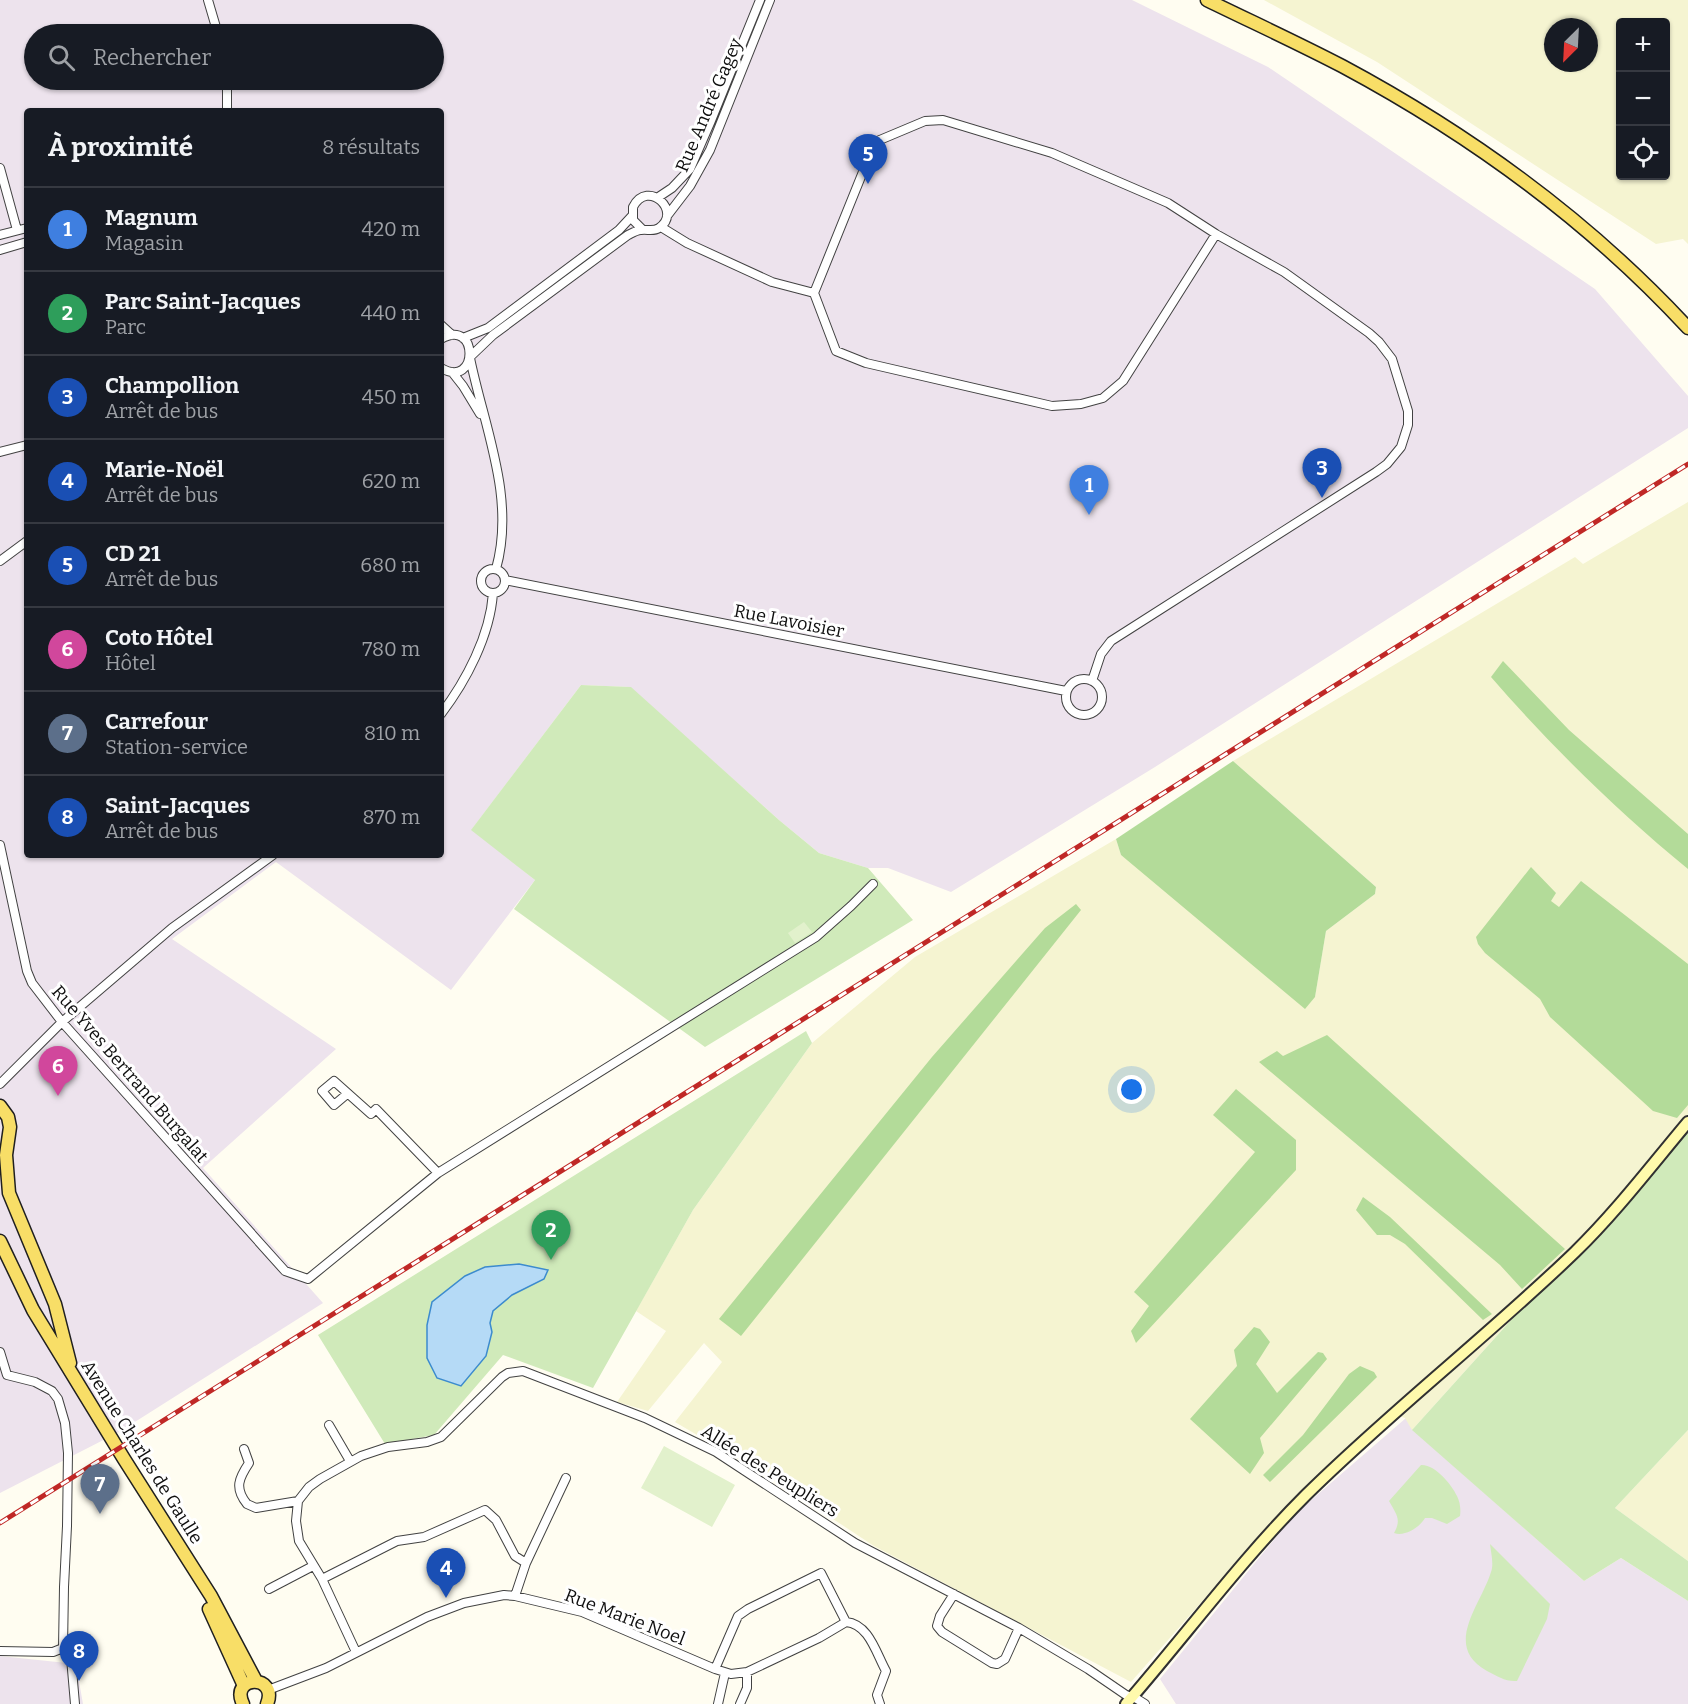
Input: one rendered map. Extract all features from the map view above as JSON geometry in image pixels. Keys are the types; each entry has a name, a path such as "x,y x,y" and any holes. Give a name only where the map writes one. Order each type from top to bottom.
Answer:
{"main road":[{"path":"1207,0 1342,66 1472,145 1535,191 1602,246 1688,328"},
{"path":"0,1106 8,1118 10,1127 6,1155 9,1193 55,1304 75,1379"},
{"path":"1129,1701 1255,1551 1299,1503 1379,1427 1576,1251 1614,1210 1688,1122"},
{"name":"Avenue Charles de Gaulle","path":"0,1241 33,1310 211,1596 250,1683"},
{"name":"Avenue Charles de Gaulle","path":"0,1258 90,1420 205,1600 250,1683"},
{"name":"Avenue Charles de Gaulle","path":"250,1683 264,1685 268,1690"},
{"name":"Avenue Charles de Gaulle","path":"243,1704 240,1694 250,1683"},
{"path":"267,1704 268,1690"}],"street":[{"path":"208,0 215,24"},
{"name":"Rue André Gagey","path":"657,198 672,188 690,168 760,0"},
{"name":"Rue André Gagey","path":"667,216 694,180 710,150 770,0"},
{"path":"226,108 227,90"},
{"path":"1092,681 1101,654 1111,641 1376,472 1394,456 1405,436 1408,411 1392,358 1379,342 1284,272 1216,234 1168,203 1052,153 953,121 925,121 875,142 814,293 836,351 866,363 1052,406 1081,404 1103,398 1123,381 1216,234"},
{"path":"0,168 17,231"},
{"path":"647,196 657,198 665,205 667,216 661,227 652,231 642,229 635,224 632,216 633,207 638,200 647,196"},
{"path":"444,328 452,335 463,338 488,328 620,230 632,216"},
{"path":"661,227 687,243 772,282 814,293"},
{"path":"0,235 24,229"},
{"path":"452,372 465,367 470,357 493,335 628,235 642,229"},
{"path":"0,250 24,243"},
{"path":"444,338 452,335"},
{"path":"463,338 469,346 500,489 502,535 496,569"},
{"path":"444,369 452,372 463,386 484,420"},
{"path":"0,452 24,446"},
{"path":"0,561 24,543"},
{"path":"496,569 503,573 505,580 500,591 493,593 482,587 481,579 488,570 496,569"},
{"name":"Rue Lavoisier","path":"505,580 1066,691"},
{"path":"444,710 457,691 476,654 493,593"},
{"path":"1077,680 1092,681 1100,688 1102,698 1099,708 1090,715 1080,715 1071,710 1066,702 1066,691 1077,680"},
{"name":"Rue Yves Bertrand Burgalat","path":"0,845 27,971 32,983 62,1022 285,1271 308,1279 438,1173"},
{"path":"0,1084 62,1022 172,928 269,858"},
{"path":"347,1094 370,1114 376,1109 438,1173 816,937 873,884"},
{"path":"0,1352 6,1376 35,1382 52,1391 62,1409 67,1434 63,1648 71,1658 75,1704"},
{"name":"Allée des Peupliers","path":"298,1501 309,1487 350,1461 388,1446 427,1442 441,1437 502,1377 514,1371 529,1372 695,1440 747,1470 855,1543 1018,1628 1104,1679 1126,1695 1129,1701 1145,1704"},
{"path":"329,1425 350,1461"},
{"path":"244,1449 249,1463 239,1478 238,1487 247,1504 256,1508 298,1501 296,1531 299,1541 322,1579 356,1652"},
{"path":"515,1596 526,1563 566,1478"},
{"path":"322,1579 397,1541 424,1537 484,1509 496,1520 515,1556 526,1563"},
{"path":"269,1589 313,1566"},
{"path":"715,1670 738,1616 821,1573 846,1622 855,1623 866,1632 886,1671 877,1695 880,1704"},
{"path":"954,1594 940,1616 937,1626 942,1632 992,1663 997,1665 1005,1659 1018,1628"},
{"name":"Rue Marie Noel","path":"268,1690 304,1678 427,1617 464,1603 491,1597 515,1596 582,1612 715,1670 736,1674 747,1672 819,1638 846,1622"},
{"path":"0,1651 53,1652 63,1648"},
{"path":"740,1704 747,1688 747,1672"},
{"path":"718,1704 725,1673"}],"shaded area":[{"path":"0,0 1132,0 1268,67 1595,289 1688,396 1688,428 1155,767 951,892 888,868 868,868 819,853 630,687 581,685 472,829 535,880 451,990 276,862 172,939 336,1049 203,1168 323,1303 119,1432 0,1493"},
{"path":"1406,1418 1413,1430 1584,1581 1621,1558 1688,1601 1688,1704 1176,1704 1160,1679 1295,1514"},
{"path":"0,1656 76,1664 83,1704 0,1704"}],"green space":[{"path":"1264,0 1688,0 1688,244 1683,239 1656,244 1377,62"},
{"path":"1688,502 1688,1124 1412,1430 1405,1418 1386,1412 1281,1512 1131,1682 874,1546 774,1480 675,1422 722,1362 704,1343 648,1411 617,1402 666,1331 636,1311 693,1210 812,1043 915,957 1116,839 1121,855 1315,997 1326,931 1375,894 1376,887 1233,761 1575,557 1583,564"},
{"path":"1503,661 1569,730 1688,834 1688,869 1610,801 1514,703 1491,677"},
{"path":"581,685 631,687 819,853 868,868 913,920 705,1047 514,909 535,880 471,830"},
{"path":"1233,761 1376,887 1375,894 1326,931 1315,997 1305,1009 1121,855 1116,839"},
{"path":"1531,867 1556,893 1551,901 1559,907 1581,881 1688,964 1688,1105 1677,1118 1653,1111 1550,1017 1540,999 1485,953 1478,944 1476,937"},
{"path":"1076,904 1081,910 741,1336 719,1319 932,1057 1045,928"},
{"path":"804,922 812,932 795,943 788,933"},
{"path":"806,1031 812,1043 693,1210 593,1388 503,1355 434,1435 385,1444 318,1335"},
{"path":"1327,1035 1565,1249 1522,1289 1500,1265 1259,1062 1277,1051 1283,1056"},
{"path":"1236,1089 1296,1140 1296,1170 1136,1343 1131,1331 1149,1306 1134,1292 1255,1152 1213,1115"},
{"path":"1688,1124 1688,1430 1615,1508 1688,1561 1688,1601 1621,1558 1584,1581 1412,1430"},
{"path":"1363,1197 1390,1217 1492,1314 1483,1320 1405,1244 1390,1235 1377,1235 1356,1210"},
{"path":"1254,1327 1260,1329 1270,1342 1256,1364 1277,1393 1318,1352 1323,1353 1327,1359 1260,1438 1264,1453 1250,1474 1190,1419 1237,1366 1234,1350"},
{"path":"1360,1366 1374,1372 1377,1377 1270,1482 1263,1475 1303,1435 1349,1374"},
{"path":"1688,1430 1688,1561 1615,1508"},
{"path":"664,1446 735,1485 712,1527 641,1488"},
{"path":"1421,1465 1437,1471 1455,1491 1459,1501 1460,1516 1447,1524 1432,1518 1425,1518 1412,1530 1403,1534 1394,1533 1398,1520 1389,1501"},
{"path":"1490,1544 1550,1604 1547,1619 1517,1681 1505,1680 1487,1671 1474,1661 1467,1650 1468,1624 1492,1569"}],"water":[{"path":"519,1264 548,1270 544,1279 512,1295 493,1311 490,1323 492,1332 486,1356 461,1386 437,1378 427,1358 427,1325 432,1302 465,1276 485,1267"}],"railway":[{"path":"0,1523 1688,464"}],"place":[{"name":"CD 21","path":"868,184"},
{"name":"Champollion","path":"1322,498"},
{"name":"Magnum","path":"1089,515"},
{"name":"Coto Hôtel","path":"58,1096"},
{"name":"Parc Saint-Jacques","path":"551,1260"},
{"name":"Carrefour","path":"100,1514"},
{"name":"Marie-Noël","path":"446,1598"},
{"name":"Saint-Jacques","path":"79,1681"}]}
